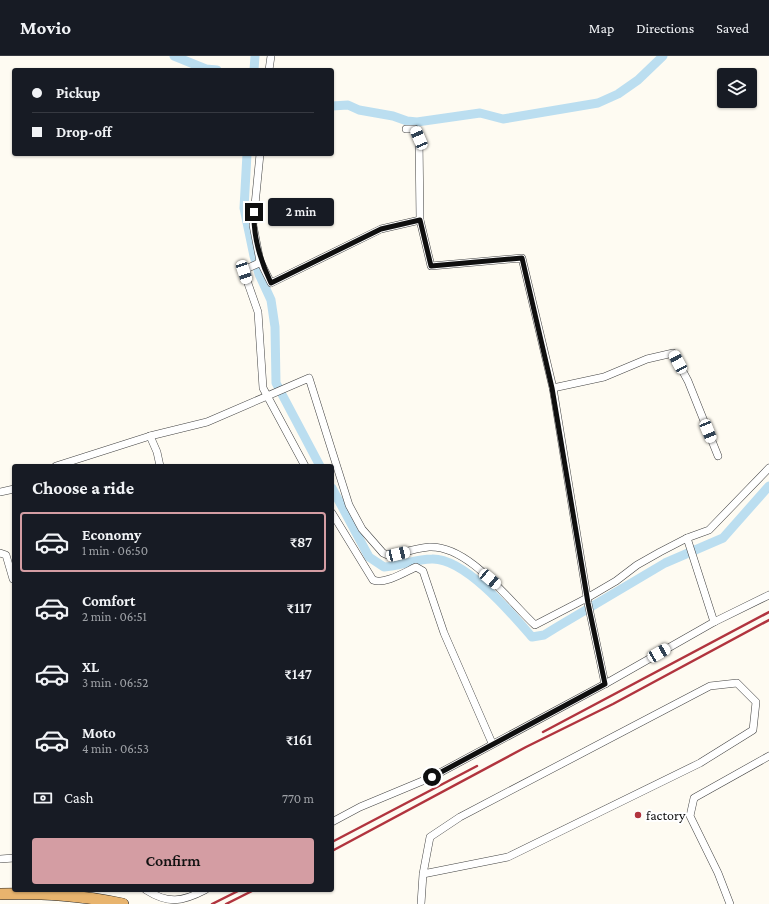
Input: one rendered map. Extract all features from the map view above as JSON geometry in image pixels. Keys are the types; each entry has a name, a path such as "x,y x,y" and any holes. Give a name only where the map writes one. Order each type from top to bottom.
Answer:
{"highway":[{"path":"0,894 47,893 85,897 123,904"}],"street":[{"path":"269,68 271,56"},
{"path":"406,129 415,129 419,138 420,220 431,266 522,258 552,388 588,601 605,684"},
{"path":"260,156 253,226 259,262 271,283 381,229 420,220"},
{"path":"259,262 244,272 258,312 263,388 304,464"},
{"path":"552,388 604,377 647,359 673,353 688,382 718,456"},
{"path":"62,464 150,436 207,422 287,386 309,378 349,505 362,528 383,553 390,556 428,547 452,550 499,587 535,625 588,601 637,565 687,538 709,530 769,468"},
{"path":"150,436 157,452 160,464"},
{"path":"0,492 12,489"},
{"path":"334,516 373,580 377,582 384,580 416,567 423,571 444,633 492,744"},
{"path":"687,538 714,622"},
{"path":"0,553 6,555 12,579"},
{"path":"334,821 360,807 432,777 605,684 714,622 769,595"},
{"path":"421,904 424,874 430,837 460,817 710,686 737,683 756,702 753,730 700,763 508,857 424,874"},
{"path":"730,904 718,873 690,816 690,808 694,798 769,756"},
{"path":"0,859 12,858"},
{"path":"149,892 155,896 174,901 194,896 201,892"}],"waterway":[{"path":"174,56 204,68"},
{"path":"254,68 255,56"},
{"path":"334,106 348,105 359,110 417,122 480,113 503,119 598,103 618,94 638,80 663,56"},
{"path":"247,156 244,208 259,274 271,300 275,327 276,383 319,464"},
{"path":"334,492 369,557 384,567 420,560 432,559 445,561 473,577 487,589 532,637 544,635 665,563 723,538 769,486"}],"railway":[{"path":"543,732 769,612"},
{"path":"334,850 526,747 613,704 769,620"},
{"path":"334,841 477,766"},
{"path":"212,904 236,892"},
{"path":"226,904 250,892"}],"place":[{"name":"factory","path":"638,815"}],"route":[{"path":"254,212 253,226 258,253 260,261 271,283 381,229 420,220 431,266 522,258 552,388 588,603 605,684 432,777"}]}
